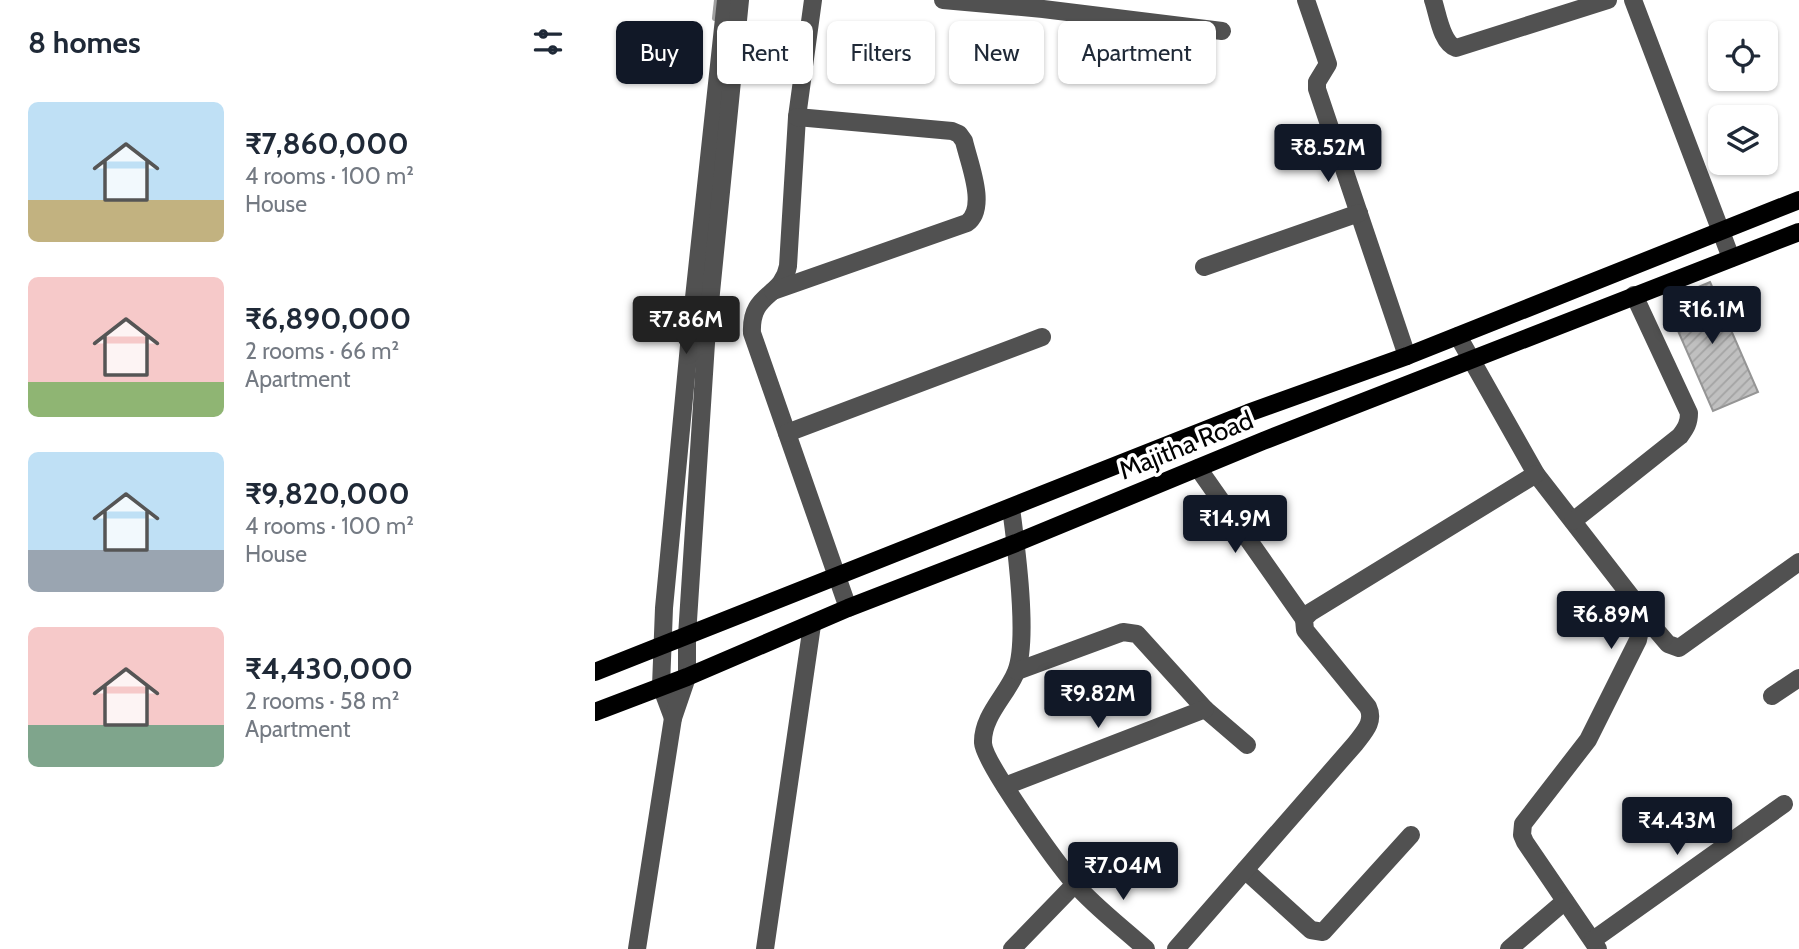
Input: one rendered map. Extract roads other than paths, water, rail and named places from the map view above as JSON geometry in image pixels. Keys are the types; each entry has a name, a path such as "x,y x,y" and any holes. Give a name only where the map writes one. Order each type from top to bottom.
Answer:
{"main road":[{"name":"Majitha Road","path":"595,672 1254,411 1407,356 1799,201"},
{"name":"Majitha Road","path":"595,712 687,677 848,608 1016,543 1263,441 1799,232"},
{"path":"1254,411 1263,441"}],"street":[{"path":"813,0 797,117 788,266 784,278 753,312 752,334 848,608"},
{"path":"943,0 1222,31"},
{"path":"1306,0 1328,64 1317,82 1317,89 1407,356"},
{"path":"1433,0 1445,39 1450,46 1456,48 1608,0"},
{"path":"1633,0 1731,258"},
{"path":"637,949 673,718 687,677 687,636 706,343 732,7"},
{"path":"673,718 661,686 664,608 690,335 732,7"},
{"path":"773,291 967,223 977,212 977,200 964,141 959,134 945,128 797,117"},
{"path":"1203,267 1359,213"},
{"path":"1573,521 1687,428 1689,413 1634,295"},
{"path":"1458,336 1536,474 1668,644 1679,648 1799,562"},
{"path":"787,433 1042,337"},
{"path":"1176,949 1355,744 1370,724 1371,713 1305,630 1304,619 1198,468"},
{"path":"1304,619 1311,612 1536,474"},
{"path":"1011,508 1016,543 1021,638 1017,671 986,724 983,736 985,755 1075,884 1146,949"},
{"path":"1639,610 1641,628 1638,640 1599,720 1578,754 1523,824 1522,835 1525,842 1596,945 1784,804"},
{"path":"765,949 812,625"},
{"path":"1017,671 1131,631 1144,640 1205,709 1247,745"},
{"path":"1772,696 1799,678"},
{"path":"1005,786 1205,709"},
{"path":"1245,870 1311,930 1323,932 1411,835"},
{"path":"1012,949 1075,884"},
{"path":"1509,949 1565,901"}],"waterway":[{"path":"715,18 717,0"}]}
